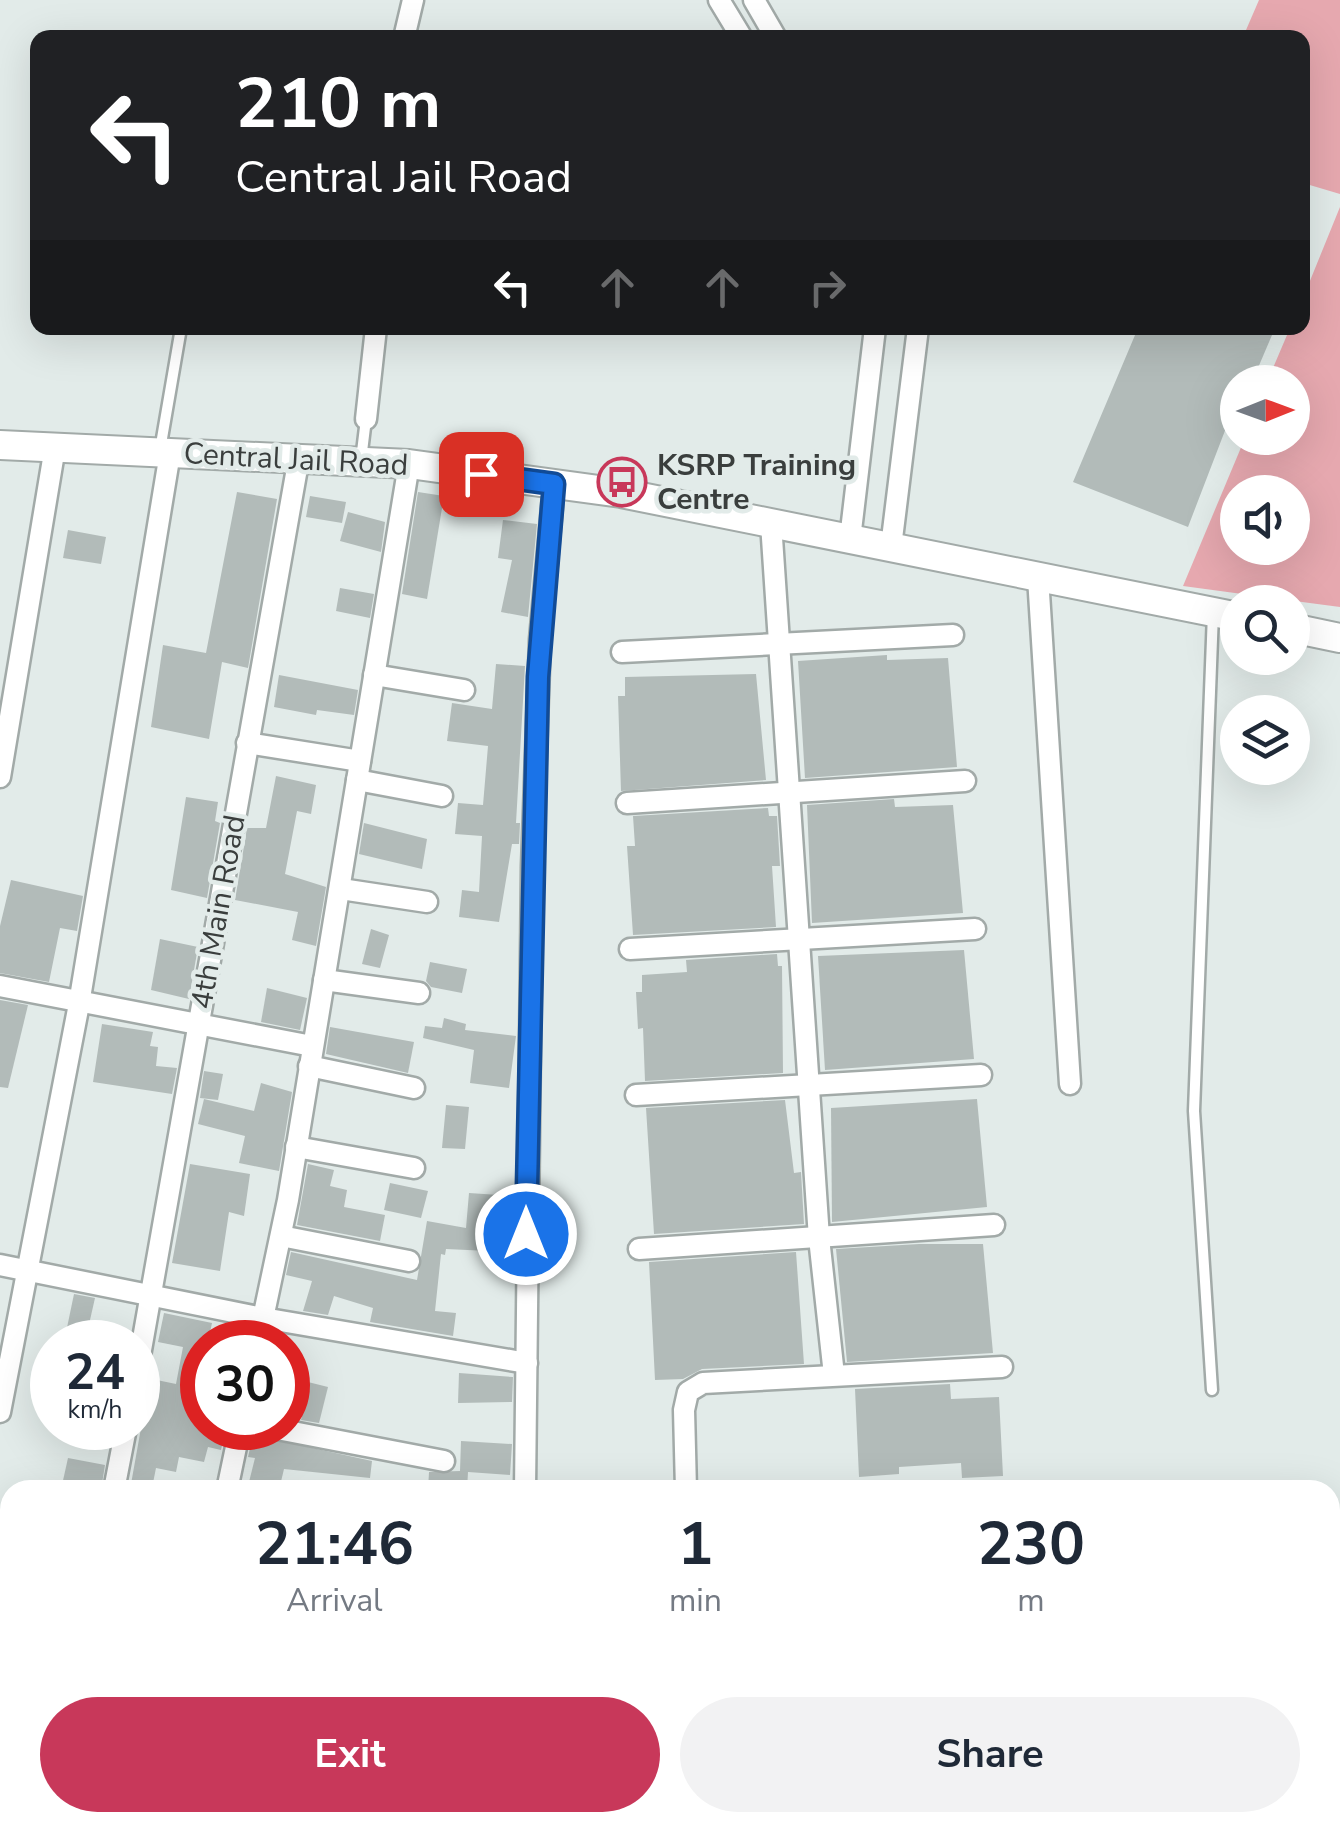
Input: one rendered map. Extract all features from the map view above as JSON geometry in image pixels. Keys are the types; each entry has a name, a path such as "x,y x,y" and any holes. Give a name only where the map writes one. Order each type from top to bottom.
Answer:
{"main road":[{"name":"Central Jail Road","path":"0,445 408,464 554,484 771,523 1220,614"},
{"path":"1310,632 1340,638"}],"street":[{"path":"406,30 413,0"},
{"path":"719,0 737,30"},
{"path":"754,0 771,30"},
{"path":"366,419 375,335"},
{"path":"850,539 874,335"},
{"path":"891,547 917,335"},
{"path":"0,777 55,447"},
{"path":"0,1412 79,1004 165,452"},
{"name":"4th Main Road","path":"146,1320 299,457"},
{"path":"263,1318 341,889 408,464"},
{"path":"526,1480 532,866 540,639 554,484"},
{"path":"771,523 819,1238 834,1375"},
{"path":"1038,577 1070,1084"},
{"path":"622,652 953,635"},
{"path":"374,675 464,690"},
{"path":"247,743 442,796"},
{"path":"627,803 789,796 965,781"},
{"path":"341,889 427,902"},
{"path":"630,949 975,929"},
{"path":"324,980 418,993"},
{"path":"0,986 79,1004 199,1023 414,1088"},
{"path":"636,1095 981,1075"},
{"path":"296,1147 414,1168"},
{"path":"638,1248 994,1225"},
{"path":"280,1236 410,1262"},
{"path":"0,1266 150,1292 263,1318 527,1362"},
{"path":"686,1480 684,1410 688,1392 702,1383 1002,1368"},
{"path":"310,1435 444,1461"},
{"path":"116,1480 122,1450"},
{"path":"229,1480 235,1450"}],"lane":[{"path":"165,452 180,335"},
{"path":"361,461 366,419"},
{"path":"1212,1390 1194,1111 1222,675"}],"shaded area":[{"path":"1259,0 1340,0 1340,194 1310,185 1310,30 1246,30"},
{"path":"1340,207 1340,607 1310,603 1310,585 1220,585 1220,591 1183,586 1220,498 1220,565 1310,565 1310,475 1230,475 1238,455 1310,455 1310,365 1274,365 1287,335 1310,335 1310,281"}],"building":[{"path":"1135,335 1272,335 1259,365 1220,365 1220,444 1188,527 1073,482"},
{"path":"237,492 277,499 248,668 222,662 209,739 151,727 163,645 206,653"},
{"path":"418,492 444,496 427,599 402,594"},
{"path":"310,496 346,502 342,523 306,517"},
{"path":"348,512 385,522 381,552 340,541"},
{"path":"503,520 537,524 528,617 501,612 512,560 498,558"},
{"path":"68,530 106,537 101,564 63,558"},
{"path":"340,588 374,594 370,618 336,611"},
{"path":"887,655 887,660 948,658 957,767 805,778 798,661"},
{"path":"496,664 525,666 516,823 520,823 519,844 512,844 499,922 459,917 462,890 479,892 482,836 455,834 458,803 483,805 488,746 447,741 452,703 492,709"},
{"path":"756,674 766,780 621,791 618,696 625,696 625,677"},
{"path":"279,675 358,690 354,715 317,710 316,715 274,707"},
{"path":"276,776 316,785 311,814 297,811 285,874 326,887 316,946 292,940 298,912 235,900 247,828 266,828"},
{"path":"186,797 218,802 215,821 220,823 207,898 171,890"},
{"path":"894,799 895,807 953,805 963,913 812,923 807,805"},
{"path":"768,808 769,816 777,816 780,866 772,866 776,927 633,935 627,846 635,846 633,816"},
{"path":"364,823 427,839 422,869 359,854"},
{"path":"11,880 83,896 77,931 60,928 49,982 0,973 0,926"},
{"path":"371,929 389,935 380,968 362,964"},
{"path":"160,939 198,947 189,999 151,990"},
{"path":"964,950 974,1059 825,1070 818,956"},
{"path":"777,954 778,966 782,966 783,1073 645,1081 643,1028 638,1029 636,992 642,992 642,975 687,972 686,960"},
{"path":"430,962 467,969 462,993 431,987 426,981"},
{"path":"267,988 307,998 300,1030 261,1022"},
{"path":"0,1000 28,1005 8,1088 0,1087"},
{"path":"444,1018 466,1024 465,1030 516,1036 509,1088 470,1083 474,1050 423,1038 425,1026 442,1028"},
{"path":"102,1024 153,1032 150,1046 158,1047 156,1066 177,1068 172,1094 93,1082"},
{"path":"330,1027 414,1042 408,1073 326,1054"},
{"path":"204,1071 223,1074 218,1100 200,1098"},
{"path":"261,1083 292,1092 279,1171 239,1163 245,1136 198,1124 204,1099 254,1111"},
{"path":"977,1099 987,1207 832,1222 831,1108"},
{"path":"785,1100 794,1173 801,1172 804,1224 654,1234 646,1108"},
{"path":"446,1105 469,1107 465,1149 442,1148"},
{"path":"190,1164 250,1174 244,1216 229,1212 220,1271 172,1263"},
{"path":"308,1164 334,1170 330,1186 347,1190 344,1207 385,1215 380,1241 297,1225"},
{"path":"390,1183 428,1191 421,1218 384,1210"},
{"path":"469,1193 514,1196 511,1252 446,1249 445,1255 441,1254 435,1311 456,1313 453,1336 370,1322 373,1308 334,1296 328,1315 303,1311 312,1281 286,1275 291,1252 417,1280 427,1221 466,1228"},
{"path":"983,1244 993,1353 847,1362 836,1249"},
{"path":"796,1252 804,1364 702,1369 683,1379 655,1380 649,1262"},
{"path":"74,1294 95,1298 90,1320 69,1320"},
{"path":"164,1313 198,1320 180,1320 180,1346 160,1342"},
{"path":"180,1363 180,1450 207,1450 204,1462 179,1457 176,1472 156,1468 154,1480 132,1480 137,1450 160,1450 160,1381 176,1384"},
{"path":"459,1373 513,1377 512,1402 458,1403"},
{"path":"310,1382 328,1387 319,1423 310,1422"},
{"path":"950,1384 951,1399 999,1397 1003,1476 962,1478 961,1463 899,1467 899,1474 859,1477 855,1389"},
{"path":"461,1441 512,1444 510,1475 468,1472 468,1480 429,1480 429,1472 460,1471"},
{"path":"310,1447 372,1461 370,1478 284,1469 281,1480 250,1480 255,1458 248,1457 250,1450"},
{"path":"68,1458 105,1465 103,1480 63,1480"}],"place":[{"name":"KSRP Training Centre","path":"622,482"}],"route":[{"path":"481,474 554,484 538,677 526,1234"}]}
